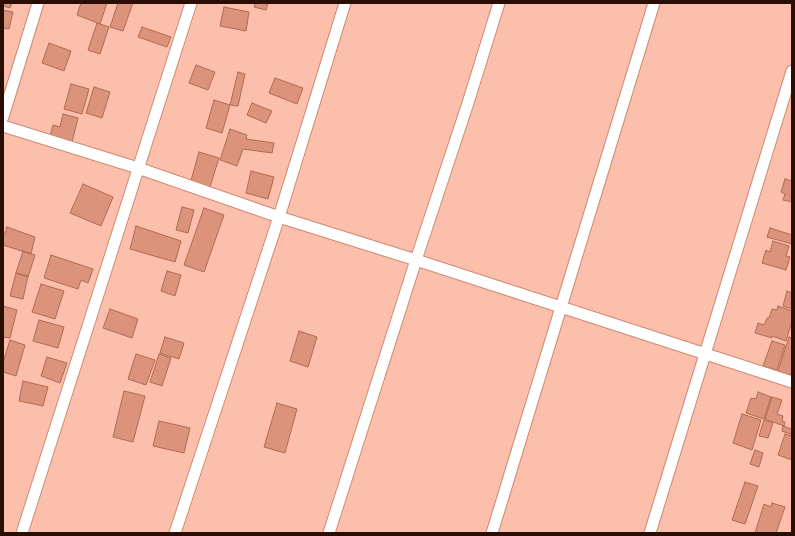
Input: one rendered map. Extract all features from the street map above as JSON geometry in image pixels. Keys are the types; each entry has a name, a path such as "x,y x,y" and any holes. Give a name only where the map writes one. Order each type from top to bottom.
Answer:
{"street":[{"path":"3,116 38,3"},
{"path":"22,533 191,3"},
{"path":"175,533 279,218 345,3"},
{"path":"329,533 499,3"},
{"path":"492,533 654,3"},
{"path":"650,533 706,355 792,71"},
{"path":"3,126 138,168 279,218 562,306 706,355 792,382"}],"building":[{"path":"3,3 12,3 10,8 3,6"},
{"path":"81,3 107,3 100,24 77,15"},
{"path":"118,3 133,3 123,31 110,27"},
{"path":"255,3 268,3 266,10 254,7"},
{"path":"224,7 249,12 246,31 220,26"},
{"path":"3,10 13,12 9,29 3,28"},
{"path":"97,23 109,27 100,54 88,50"},
{"path":"142,27 171,37 167,47 138,37"},
{"path":"49,43 71,51 64,71 42,63"},
{"path":"196,65 215,72 208,90 189,83"},
{"path":"238,72 245,74 238,106 230,105"},
{"path":"275,78 303,88 297,104 269,93"},
{"path":"71,84 89,89 82,114 64,109"},
{"path":"94,87 110,92 102,118 86,113"},
{"path":"214,100 230,105 222,133 206,128"},
{"path":"252,103 272,111 266,123 247,115"},
{"path":"63,114 78,118 71,146 49,140 53,125 60,127"},
{"path":"230,129 247,135 246,139 274,143 272,153 243,149 237,166 220,160"},
{"path":"199,152 219,158 209,190 190,184"},
{"path":"251,171 274,177 268,199 246,193"},
{"path":"785,179 792,181 792,202 783,200 785,194 781,192"},
{"path":"83,184 113,197 101,226 70,213"},
{"path":"182,207 194,210 188,233 176,230"},
{"path":"204,208 224,215 204,272 184,265"},
{"path":"136,226 181,241 175,262 130,249"},
{"path":"7,227 35,237 31,254 3,245 3,233 5,234"},
{"path":"770,228 792,235 792,244 767,237"},
{"path":"773,241 789,246 786,256 790,257 786,270 762,263 766,250 770,252"},
{"path":"23,251 35,255 28,277 16,273"},
{"path":"51,255 93,269 88,283 81,280 78,289 44,278"},
{"path":"167,271 181,275 175,296 161,291"},
{"path":"16,273 28,276 23,299 10,296"},
{"path":"41,284 64,291 55,319 32,312"},
{"path":"787,291 792,293 792,309 783,306"},
{"path":"3,306 17,310 10,338 3,337"},
{"path":"778,306 792,311 792,321 786,341 772,336 772,338 755,333 758,323 764,325 767,318 769,318 772,309 777,310"},
{"path":"110,309 138,319 132,338 103,328"},
{"path":"39,320 64,327 58,348 33,341"},
{"path":"299,331 317,337 308,367 290,361"},
{"path":"165,337 184,343 179,359 160,353"},
{"path":"789,337 792,338 792,371 790,375 778,371"},
{"path":"10,340 25,345 16,376 3,372 3,362"},
{"path":"772,341 785,345 777,370 763,366"},
{"path":"136,354 155,360 146,385 128,379"},
{"path":"159,354 171,358 162,386 150,382"},
{"path":"47,357 67,363 60,383 41,376"},
{"path":"23,381 48,387 43,406 19,401"},
{"path":"124,391 145,396 133,442 113,437"},
{"path":"758,392 771,397 764,419 746,413 751,398 756,399"},
{"path":"772,397 782,400 777,414 783,416 782,421 785,422 784,426 765,419"},
{"path":"277,403 297,409 285,453 264,447"},
{"path":"742,414 761,420 752,450 733,443"},
{"path":"764,420 773,423 768,438 759,436"},
{"path":"159,421 190,428 184,453 153,446"},
{"path":"783,426 792,429 791,434 782,431"},
{"path":"785,434 792,436 792,460 778,455"},
{"path":"755,450 763,453 759,467 750,464"},
{"path":"745,482 758,486 745,524 732,520"},
{"path":"772,503 785,507 776,533 755,533 764,504 771,507"}]}
